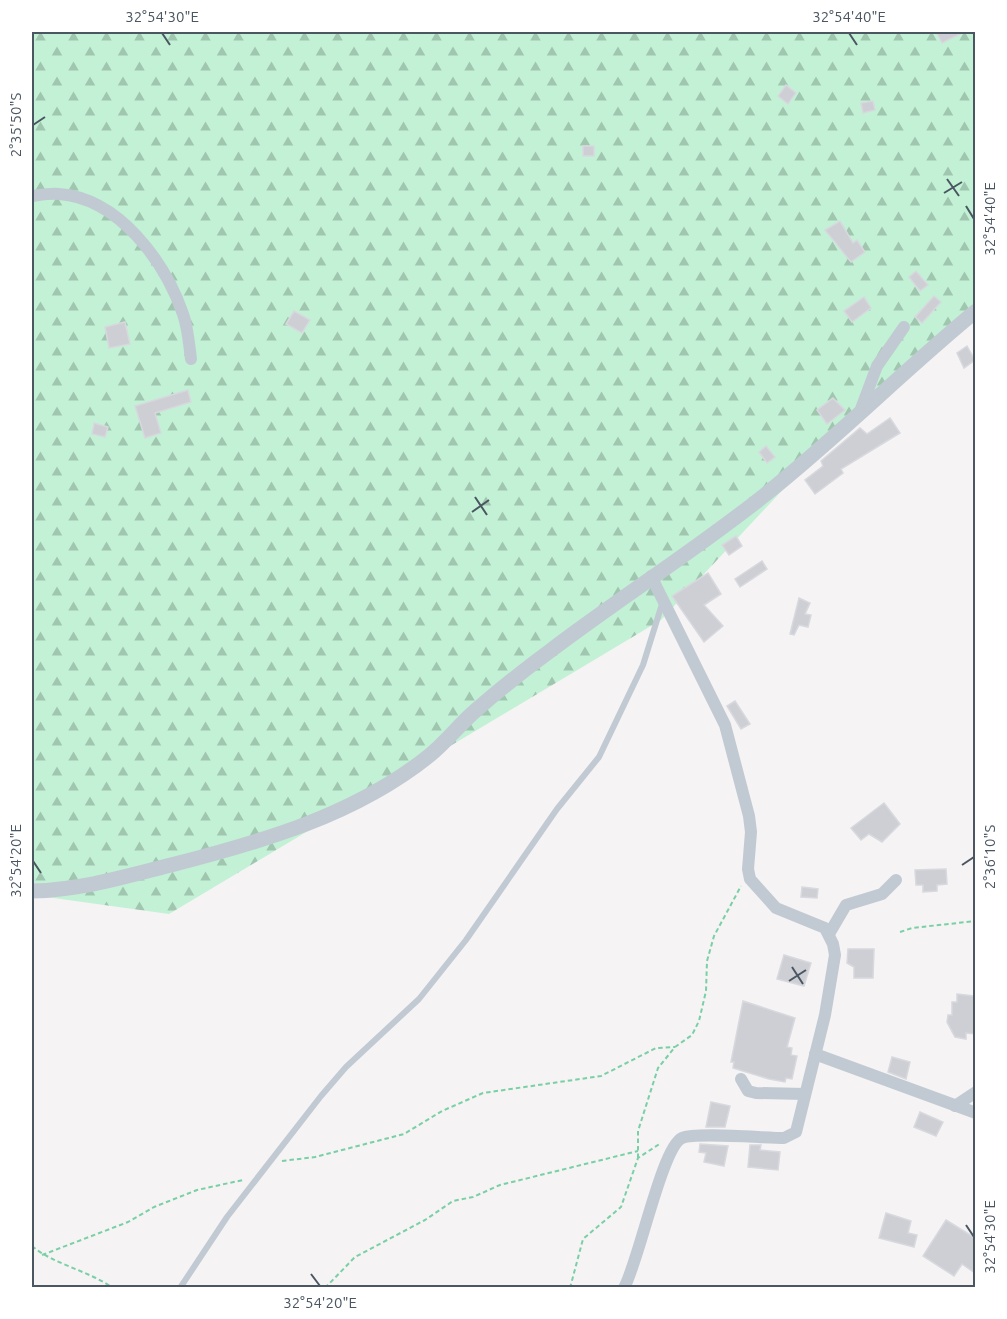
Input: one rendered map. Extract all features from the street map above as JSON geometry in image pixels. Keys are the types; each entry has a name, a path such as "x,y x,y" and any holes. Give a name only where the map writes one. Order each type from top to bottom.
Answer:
{"street":[{"path":"32,196 60,194 103,209 146,246 168,277 184,316 191,359"},
{"path":"32,891 67,890 97,885 232,849 282,834 352,804 430,756 505,686 651,576 700,545 756,502 857,418 925,353 975,311"},
{"path":"857,418 878,366 904,327"},
{"path":"624,1287 669,1153 681,1138 696,1135 784,1138 796,1132 825,1015 835,955 829,934 819,924 776,908 753,885 748,872 751,832 749,816 724,725 651,576"},
{"path":"829,934 846,905 882,894 896,880"},
{"path":"815,1054 975,1113"},
{"path":"741,1079 748,1091 756,1093 805,1094"},
{"path":"955,1106 975,1092"}],"lane":[{"path":"180,1287 255,1180 346,1067 419,999 466,940 557,809 598,758 643,666 663,601"}],"path":[{"path":"570,1287 583,1239 621,1207 638,1158 638,1131 658,1068 675,1047 692,1035 699,1021 706,991 707,961 714,936 748,872"},
{"path":"900,932 912,928 975,921"},
{"path":"270,1163 315,1157 404,1134 470,1097 601,1076 630,1063 644,1052 656,1048 675,1047"},
{"path":"638,1158 663,1142 681,1138"},
{"path":"325,1287 355,1257 425,1220 453,1201 473,1197 500,1185 638,1151"},
{"path":"42,1255 128,1222 153,1207 196,1190 238,1180 255,1180"},
{"path":"32,1246 42,1255 92,1274 113,1287"}],"green space":[{"path":"32,32 975,32 975,313 848,420 661,620 169,914 32,895"}],"building":[{"path":"936,32 964,32 942,43"},
{"path":"786,85 796,93 788,104 778,96"},
{"path":"873,101 875,110 863,113 861,103"},
{"path":"583,146 594,146 594,156 583,156"},
{"path":"840,221 853,243 857,240 865,252 851,262 825,230"},
{"path":"916,271 928,285 920,291 909,277"},
{"path":"934,296 941,302 922,323 915,317"},
{"path":"864,297 871,308 852,322 844,311"},
{"path":"294,311 310,320 302,333 286,324"},
{"path":"125,322 130,344 109,348 105,327"},
{"path":"967,346 975,360 964,368 957,353"},
{"path":"188,390 191,402 155,413 161,433 145,438 135,406"},
{"path":"833,398 845,410 827,424 817,410"},
{"path":"890,418 900,433 841,469 843,473 815,494 805,480 823,466 821,461 860,428 867,434"},
{"path":"94,423 108,427 105,437 92,434"},
{"path":"766,446 775,457 767,463 759,452"},
{"path":"736,536 742,546 729,555 722,545"},
{"path":"762,561 767,569 740,587 735,579"},
{"path":"708,573 721,594 704,605 723,626 704,642 672,596"},
{"path":"799,598 810,603 805,614 811,615 808,627 799,625 794,635 790,634"},
{"path":"735,701 750,724 741,729 727,706"},
{"path":"884,803 900,824 882,842 869,834 861,840 851,828"},
{"path":"946,869 947,884 937,885 937,891 923,892 923,885 916,885 915,870"},
{"path":"802,887 818,889 817,898 801,897"},
{"path":"848,949 874,949 873,978 854,978 854,967 847,963"},
{"path":"784,955 811,963 804,986 777,979"},
{"path":"957,994 974,996 975,1001 975,1034 966,1033 966,1039 955,1037 947,1022 948,1015 952,1015 952,1002 957,1002"},
{"path":"743,1001 795,1018 787,1047 792,1048 791,1055 797,1056 792,1079 786,1078 785,1082 733,1068 734,1062 731,1062"},
{"path":"892,1057 910,1062 906,1079 888,1072"},
{"path":"711,1102 730,1106 725,1127 706,1127"},
{"path":"920,1112 943,1122 936,1136 914,1127"},
{"path":"700,1144 728,1146 724,1166 704,1162 706,1153 699,1152"},
{"path":"750,1145 761,1145 760,1150 780,1152 778,1170 748,1167"},
{"path":"886,1213 911,1221 908,1233 917,1235 914,1247 879,1238"},
{"path":"946,1220 975,1238 975,1273 962,1264 954,1276 923,1256"}]}
